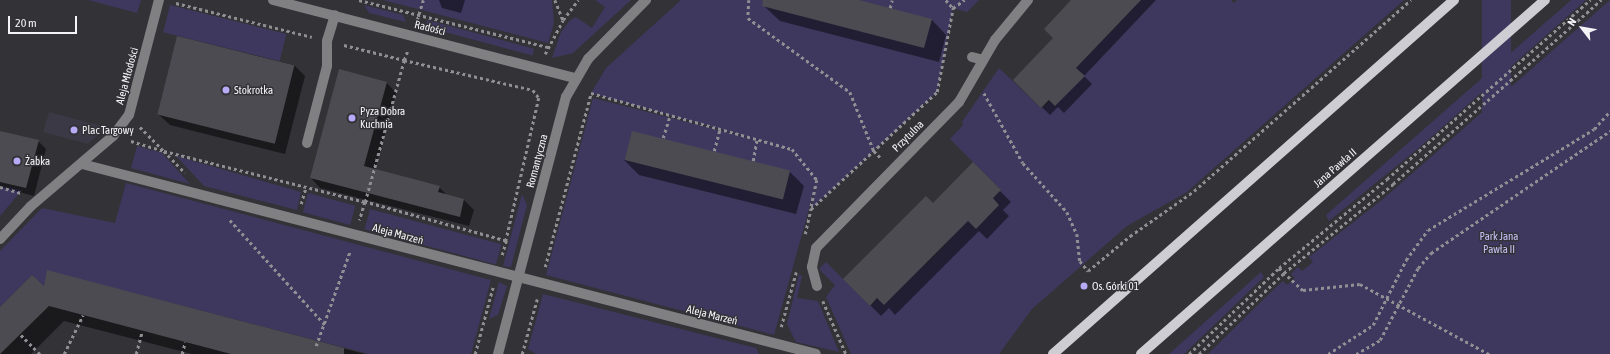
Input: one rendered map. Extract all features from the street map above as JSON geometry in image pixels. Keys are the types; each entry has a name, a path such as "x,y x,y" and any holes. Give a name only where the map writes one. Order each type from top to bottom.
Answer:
{"main road":[{"path":"1053,354 1454,0"},
{"name":"Jana Pawła II","path":"1141,354 1545,0"}],"street":[{"name":"Aleja Młodości","path":"82,164 113,136 129,115 159,0"},
{"name":"Radości","path":"277,0 575,78"},
{"name":"Romantyczna","path":"498,354 564,104 575,78 588,59 646,0"},
{"name":"Przytulna","path":"817,286 812,267 816,248 959,102 983,60 1028,0"},
{"path":"307,143 327,66 327,41 335,15"},
{"path":"972,57 983,60"},
{"path":"0,239 31,206 82,164"},
{"name":"Aleja Marzeń","path":"82,164 211,200 816,354"},
{"path":"770,354 775,344"}],"path":[{"path":"361,0 548,47"},
{"path":"555,0 563,20"},
{"path":"544,56 563,20 578,0"},
{"path":"749,0 748,18 850,92 874,151"},
{"path":"890,8 892,0"},
{"path":"946,0 953,8"},
{"path":"812,209 937,92 953,8 964,0"},
{"path":"981,87 1023,163 1067,212 1077,234 1080,261 1088,271 1130,236 1194,191 1411,0"},
{"path":"1189,354 1279,268 1387,179 1590,0"},
{"path":"1200,354 1284,273 1393,184 1601,0"},
{"path":"173,2 404,60 532,90 539,98 506,241 475,354"},
{"path":"404,60 365,202 506,241"},
{"path":"522,354 591,93 792,149 817,180 812,209 804,238"},
{"path":"1328,354 1369,330 1406,260 1428,230 1594,129 1610,111"},
{"path":"663,138 670,115"},
{"path":"714,151 720,128"},
{"path":"1356,354 1380,340 1418,268 1431,254 1610,131"},
{"path":"113,136 164,151 190,178"},
{"path":"753,161 757,139"},
{"path":"0,187 27,194"},
{"path":"211,200 326,326 316,346"},
{"path":"775,344 797,268"},
{"path":"1279,268 1303,290 1360,284 1400,304 1489,354"},
{"path":"817,286 846,354"},
{"path":"64,354 83,315"},
{"path":"136,354 142,331"},
{"path":"21,335 40,354"},
{"path":"182,354 185,342"}],"shaded area":[{"name":"Plac Targowy","path":"49,112 106,127 88,144 43,132"}],"green space":[{"path":"88,0 141,0 137,13"},
{"path":"383,0 552,0 554,23 548,43"},
{"path":"595,0 631,0 573,53 552,58 561,32 570,20 576,17 592,28 605,7"},
{"path":"681,0 979,0 967,12 953,8 937,92 811,209 816,184 774,335 546,275 593,98 769,143 591,93 606,68"},
{"path":"1141,0 1231,0 1234,3 1237,0 1404,0 1187,192 1127,226 1032,309 999,354 851,354 826,297 835,285 819,269 826,262 870,306 919,258 926,264 950,240 944,234 968,221 976,229 999,205 993,198 1001,190 950,139 963,125 962,122 999,68 1041,108 1084,76 1076,68"},
{"path":"1482,0 1511,0 1511,354 1482,354"},
{"path":"1571,0 1586,0 1420,147 1329,221 1326,215"},
{"name":"Park Jana Pawła II","path":"1610,0 1610,354 1208,354 1276,287 1283,281 1287,285 1295,278 1291,274 1298,267 1302,271 1313,262 1309,257 1383,199"},
{"path":"170,5 286,34 280,61 163,32"},
{"path":"364,5 403,15 406,22 369,13"},
{"path":"427,20 534,49 532,55 425,27"},
{"path":"137,146 162,153 190,184 131,168"},
{"path":"176,156 301,192 297,210 204,186"},
{"path":"126,183 491,280 471,354 369,354 48,271 44,286 32,275 0,307 0,251 42,208 115,223"},
{"path":"0,185 22,190 0,216"},
{"path":"308,193 355,206 350,225 303,212"},
{"path":"522,194 527,205 511,267 503,266"},
{"path":"370,209 501,244 496,264 365,229"},
{"path":"1261,272 1264,277 1184,354 1169,354"},
{"path":"799,274 802,276 797,298 818,301 839,352 796,342 787,324"},
{"path":"499,282 507,286 498,315 489,319"},
{"path":"543,294 756,348 759,354 536,354 528,349"}],"building":[{"path":"763,0 859,0 932,19 924,48 762,6"},
{"path":"1071,0 1141,0 1076,68 1085,76 1055,106 1049,100 1041,108 1013,80 1053,38 1044,29"},
{"name":"Stokrotka","path":"177,36 294,65 275,144 157,115"},
{"name":"Pyza Dobra Kuchnia","path":"339,69 387,82 364,166 440,186 438,192 464,199 460,217 310,178"},
{"name":"Żabka","path":"0,131 39,140 26,188 0,182"},
{"path":"632,131 790,170 783,200 625,160"},
{"path":"973,162 1001,190 993,198 999,205 976,229 968,221 884,305 877,298 870,306 843,279 926,196 933,203"},
{"path":"47,270 344,348 344,354 231,354 49,306 0,354 0,307 32,275 44,286"}],"place":[{"name":"Stokrotka","path":"226,90"},
{"name":"Pyza Dobra Kuchnia","path":"352,118"},
{"name":"Plac Targowy","path":"74,130"},
{"name":"Żabka","path":"17,161"},
{"name":"Os. Górki 01","path":"1084,286"}]}
